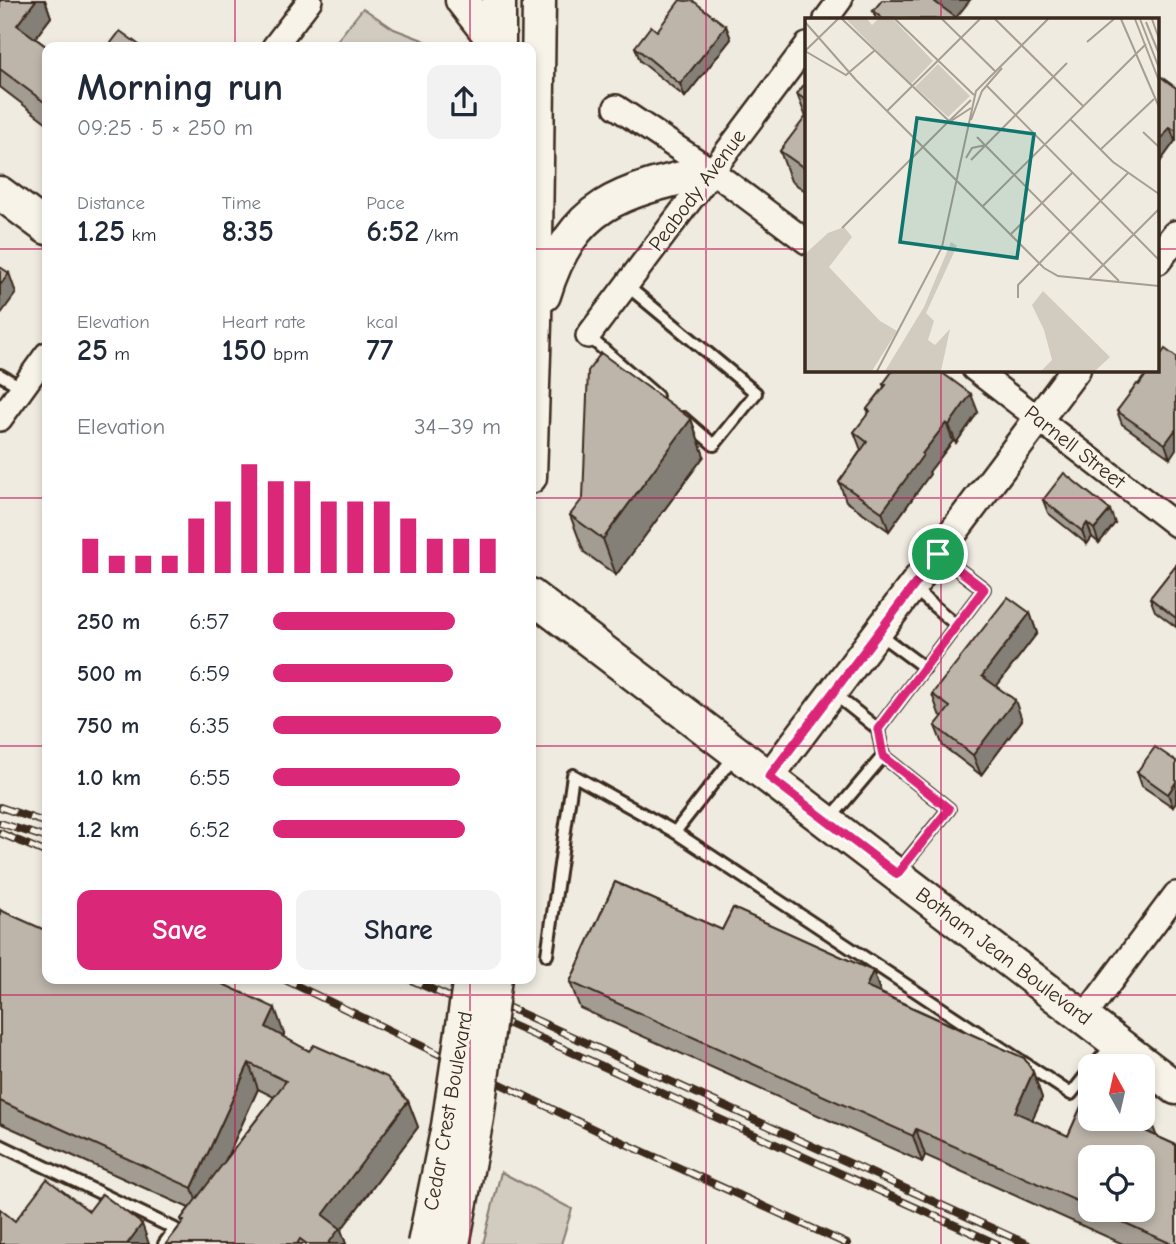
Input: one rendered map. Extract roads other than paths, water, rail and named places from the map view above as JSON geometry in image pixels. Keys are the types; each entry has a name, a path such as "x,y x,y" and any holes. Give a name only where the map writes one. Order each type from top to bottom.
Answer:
{"main road":[{"path":"462,0 495,42"},
{"path":"499,0 499,42"},
{"path":"536,215 538,0"},
{"path":"536,320 552,269 565,243 582,223 608,204 639,188 712,171"},
{"path":"0,193 42,224"},
{"name":"Botham Jean Boulevard","path":"536,600 1176,1088"},
{"name":"Cedar Crest Boulevard","path":"424,1244 448,1126 469,984"},
{"name":"Cedar Crest Boulevard","path":"453,1244 477,1118 494,984"}],"street":[{"path":"278,42 310,0"},
{"path":"827,18 840,0"},
{"name":"Peabody Avenue","path":"588,336 805,48"},
{"path":"616,107 712,171 805,241"},
{"path":"1158,259 1176,234"},
{"path":"0,419 42,361"},
{"name":"Parnell Street","path":"977,371 1176,525"},
{"path":"769,777 1075,371"},
{"path":"1084,1017 1176,894"}],"lane":[{"path":"626,285 756,393 714,444 672,408"},
{"path":"588,336 662,399"},
{"path":"0,375 23,388"},
{"path":"878,729 984,589 938,554"},
{"path":"912,588 956,625"},
{"path":"878,633 925,668"},
{"path":"832,693 878,729 883,756 949,809 897,874"},
{"path":"675,832 736,752"},
{"path":"827,822 883,756"},
{"path":"547,955 573,775 675,832 1071,1094 1078,1085"},
{"path":"1104,1054 1115,1041"},
{"path":"0,1145 175,1229 164,1244"}],"railway":[{"path":"0,807 42,821"},
{"path":"0,823 42,836"},
{"path":"0,833 42,851"},
{"path":"293,984 600,1132 847,1244"},
{"path":"420,984 997,1244"},
{"path":"457,984 1027,1244"}]}
